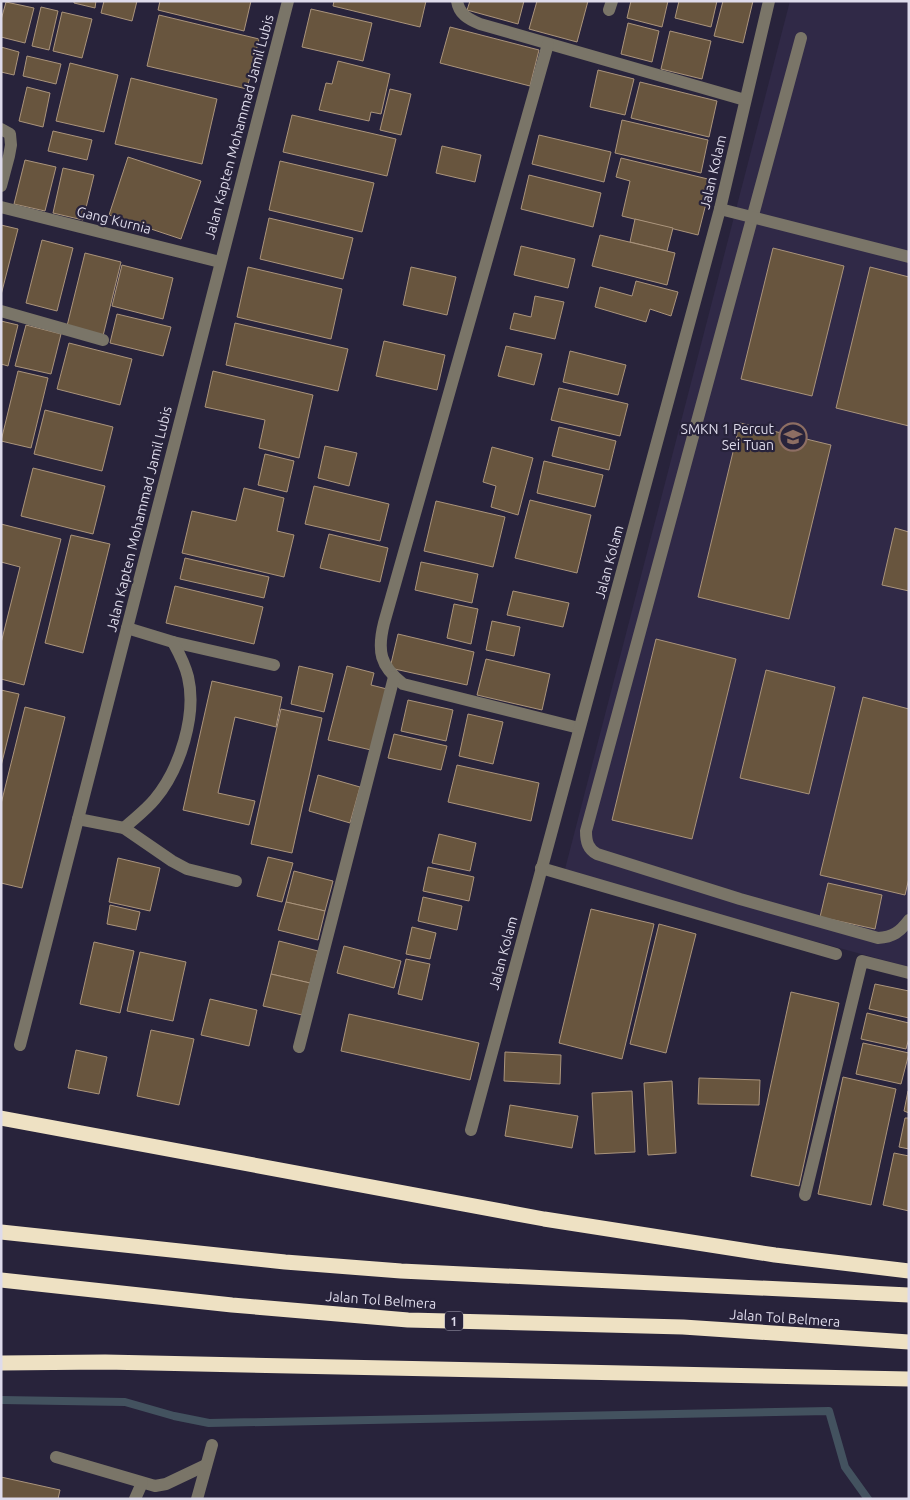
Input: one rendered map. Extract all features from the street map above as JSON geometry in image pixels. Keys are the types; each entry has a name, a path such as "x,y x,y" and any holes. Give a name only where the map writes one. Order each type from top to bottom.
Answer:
{"highway":[{"path":"1,1118 544,1219 775,1255 909,1271"},
{"name":"Jalan Tol Belmera","path":"1,1232 276,1261 401,1271 909,1295"},
{"name":"Jalan Tol Belmera","path":"1,1280 232,1305 408,1320 683,1327 909,1342"},
{"path":"1,1363 104,1362 909,1378"}],"street":[{"name":"Jalan Kapten Mohammad Jamil Lubis","path":"20,1045 288,1"},
{"path":"457,1 462,13 472,21 745,100"},
{"name":"Jalan Kolam","path":"470,1130 720,209 769,1"},
{"path":"801,38 589,821 586,838 591,851 597,854 878,938 888,938 896,935 909,920"},
{"path":"548,44 384,623 380,649 382,660 387,670 403,684 579,728"},
{"path":"1,129 10,134 11,145 1,186"},
{"name":"Gang Kurnia","path":"1,207 220,262"},
{"path":"720,209 909,258"},
{"path":"1,311 103,340"},
{"path":"127,628 173,642 274,665"},
{"path":"124,828 146,809 165,785 175,768 186,731 190,704 188,678 183,661 173,642"},
{"path":"299,1047 394,677"},
{"path":"78,819 124,828 187,869 236,880"},
{"path":"541,868 836,954"},
{"path":"805,1195 862,961 909,973"},
{"path":"197,1499 212,1445"},
{"path":"56,1457 155,1486 166,1484 206,1465"},
{"path":"135,1499 142,1483"}],"shaded area":[{"name":"SMKN 1 Percut Sei Tuan","path":"790,1 909,1 909,967 564,873"}],"building":[{"path":"74,1 96,1 95,8 74,3"},
{"path":"104,1 137,1 132,21 101,13"},
{"path":"160,1 251,1 244,31 158,10"},
{"path":"334,1 426,1 420,27 333,6"},
{"path":"470,1 524,1 518,24 467,10"},
{"path":"537,1 588,1 577,42 529,29"},
{"path":"631,1 668,1 662,27 627,18"},
{"path":"679,1 717,1 711,27 675,18"},
{"path":"723,1 753,1 743,43 714,36"},
{"path":"6,2 34,8 25,43 1,37 1,20"},
{"path":"41,7 58,11 49,50 32,46"},
{"path":"311,9 372,23 363,61 302,47"},
{"path":"62,12 92,19 82,58 53,51"},
{"path":"159,15 259,39 247,89 147,66"},
{"path":"628,23 659,31 652,62 621,54"},
{"path":"450,27 539,50 530,86 440,63"},
{"path":"670,31 711,41 702,79 661,69"},
{"path":"1,47 19,52 14,75 1,72"},
{"path":"27,56 61,64 56,84 23,76"},
{"path":"338,61 390,74 381,114 371,112 369,121 319,110 326,83 332,84"},
{"path":"70,63 118,75 104,132 56,121"},
{"path":"598,70 634,79 625,115 590,107"},
{"path":"131,78 217,99 202,164 115,144"},
{"path":"640,82 717,101 709,137 631,118"},
{"path":"27,87 50,93 43,127 19,121"},
{"path":"390,89 411,94 401,135 380,130"},
{"path":"292,115 396,139 387,176 283,152"},
{"path":"622,120 708,140 701,173 615,153"},
{"path":"53,131 92,140 87,160 48,151"},
{"path":"539,135 611,152 604,182 532,164"},
{"path":"442,146 481,155 475,182 436,173"},
{"path":"128,157 201,181 181,239 109,215"},
{"path":"621,158 712,180 698,235 622,216 630,181 616,177"},
{"path":"25,160 56,167 45,211 14,204"},
{"path":"280,161 374,183 362,232 269,210"},
{"path":"63,168 94,175 83,220 53,213"},
{"path":"529,175 601,193 593,227 521,209"},
{"path":"269,218 353,238 343,279 260,259"},
{"path":"635,219 673,228 667,251 630,242"},
{"path":"1,225 18,229 1,295"},
{"path":"600,235 675,253 667,285 592,266"},
{"path":"42,240 73,248 57,311 26,303"},
{"path":"521,246 575,259 568,288 514,275"},
{"path":"773,248 844,266 812,396 741,379"},
{"path":"85,253 121,262 103,336 67,326"},
{"path":"122,265 173,278 163,319 112,306"},
{"path":"248,267 342,289 331,339 237,317"},
{"path":"411,267 456,277 447,315 403,305"},
{"path":"870,267 909,277 909,426 836,408"},
{"path":"636,281 678,292 671,316 650,309 646,322 595,307 600,287 632,296"},
{"path":"535,296 564,302 555,339 510,329 514,313 531,317"},
{"path":"117,314 171,327 163,356 110,343"},
{"path":"1,321 18,325 8,366 1,364"},
{"path":"235,323 348,349 338,391 226,365"},
{"path":"26,325 61,334 51,374 15,366"},
{"path":"384,341 445,355 437,390 376,376"},
{"path":"69,343 132,359 120,405 57,389"},
{"path":"506,346 542,354 534,385 498,376"},
{"path":"570,351 626,365 618,395 563,382"},
{"path":"18,371 48,378 31,448 1,441"},
{"path":"213,371 313,395 299,458 259,448 265,420 205,407"},
{"path":"559,388 628,404 620,436 551,420"},
{"path":"45,410 113,427 102,471 34,454"},
{"path":"740,423 831,445 789,619 698,597"},
{"path":"559,427 616,441 609,470 552,456"},
{"path":"325,446 357,453 349,486 318,478"},
{"path":"492,447 533,458 518,515 491,507 496,486 483,482"},
{"path":"265,454 294,461 287,492 258,485"},
{"path":"544,461 603,475 595,507 537,493"},
{"path":"33,468 105,486 93,534 21,516"},
{"path":"314,486 389,504 380,541 305,524"},
{"path":"244,488 284,498 277,531 294,535 284,577 182,553 192,511 236,521"},
{"path":"530,500 591,515 577,573 515,558"},
{"path":"436,501 505,517 493,567 424,551"},
{"path":"1,524 61,539 24,685 1,679 1,643 20,567 1,562"},
{"path":"895,528 909,532 909,591 882,585"},
{"path":"329,534 388,548 380,582 320,568"},
{"path":"71,535 110,544 83,653 45,643"},
{"path":"185,558 269,577 264,598 180,579"},
{"path":"421,562 478,574 472,603 415,590"},
{"path":"175,586 263,607 254,644 166,623"},
{"path":"513,591 569,603 563,627 507,615"},
{"path":"454,604 478,609 471,644 447,638"},
{"path":"492,621 520,627 514,656 486,650"},
{"path":"398,634 474,652 467,685 390,668"},
{"path":"656,639 736,659 692,839 612,820"},
{"path":"486,659 550,674 542,710 477,695"},
{"path":"299,666 333,674 324,712 291,704"},
{"path":"347,666 374,673 371,685 387,689 371,750 328,740"},
{"path":"766,670 835,687 809,794 740,778"},
{"path":"212,681 282,697 276,727 235,717 218,793 255,801 249,825 183,810"},
{"path":"1,690 19,694 1,766"},
{"path":"863,697 909,709 909,878 905,895 820,875"},
{"path":"408,700 453,710 446,741 401,731"},
{"path":"25,707 65,717 22,888 1,883 1,804"},
{"path":"281,709 322,718 292,853 251,844"},
{"path":"468,714 503,722 493,764 459,756"},
{"path":"394,734 447,746 441,770 388,758"},
{"path":"457,765 539,783 531,821 448,802"},
{"path":"318,775 360,787 350,823 309,811"},
{"path":"439,834 476,843 470,871 432,863"},
{"path":"268,857 293,863 282,902 257,896"},
{"path":"118,858 160,868 150,911 109,902"},
{"path":"428,867 474,877 469,901 423,891"},
{"path":"294,871 333,881 325,911 286,902"},
{"path":"828,883 882,895 875,929 820,917"},
{"path":"423,897 462,906 457,930 418,921"},
{"path":"286,902 325,911 318,940 278,930"},
{"path":"110,905 140,912 136,930 107,924"},
{"path":"591,909 654,924 622,1059 559,1043"},
{"path":"659,924 696,934 666,1053 630,1044"},
{"path":"412,927 436,933 430,959 406,954"},
{"path":"279,941 318,951 310,983 271,974"},
{"path":"94,942 134,951 120,1013 80,1004"},
{"path":"344,946 401,961 394,988 337,973"},
{"path":"140,952 186,962 173,1021 127,1011"},
{"path":"406,959 430,964 422,1000 398,994"},
{"path":"271,974 310,983 302,1015 263,1006"},
{"path":"875,984 909,991 909,1018 869,1009"},
{"path":"791,992 839,1003 799,1186 751,1176"},
{"path":"210,999 257,1010 249,1046 201,1035"},
{"path":"867,1013 909,1023 909,1038 906,1049 861,1039"},
{"path":"349,1014 479,1043 470,1080 341,1051"},
{"path":"151,1030 194,1039 179,1105 137,1096"},
{"path":"863,1043 909,1053 901,1084 856,1074"},
{"path":"76,1050 107,1057 99,1094 68,1088"},
{"path":"505,1052 561,1055 560,1084 504,1081"},
{"path":"843,1077 896,1089 871,1205 818,1194"},
{"path":"699,1078 760,1080 759,1105 698,1104"},
{"path":"672,1081 676,1153 648,1155 644,1083"},
{"path":"632,1091 635,1152 595,1154 592,1093"},
{"path":"909,1091 909,1113 904,1111"},
{"path":"510,1105 578,1116 572,1148 505,1136"},
{"path":"905,1118 909,1118 909,1149 899,1147"},
{"path":"894,1153 909,1156 909,1211 883,1205"},
{"path":"1,1477 60,1490 58,1499 1,1499"}],"waterway":[{"path":"1,1400 125,1402 174,1416 209,1423 829,1411 845,1467 868,1499"}],"place":[{"name":"SMKN 1 Percut Sei Tuan","path":"793,437"}]}
